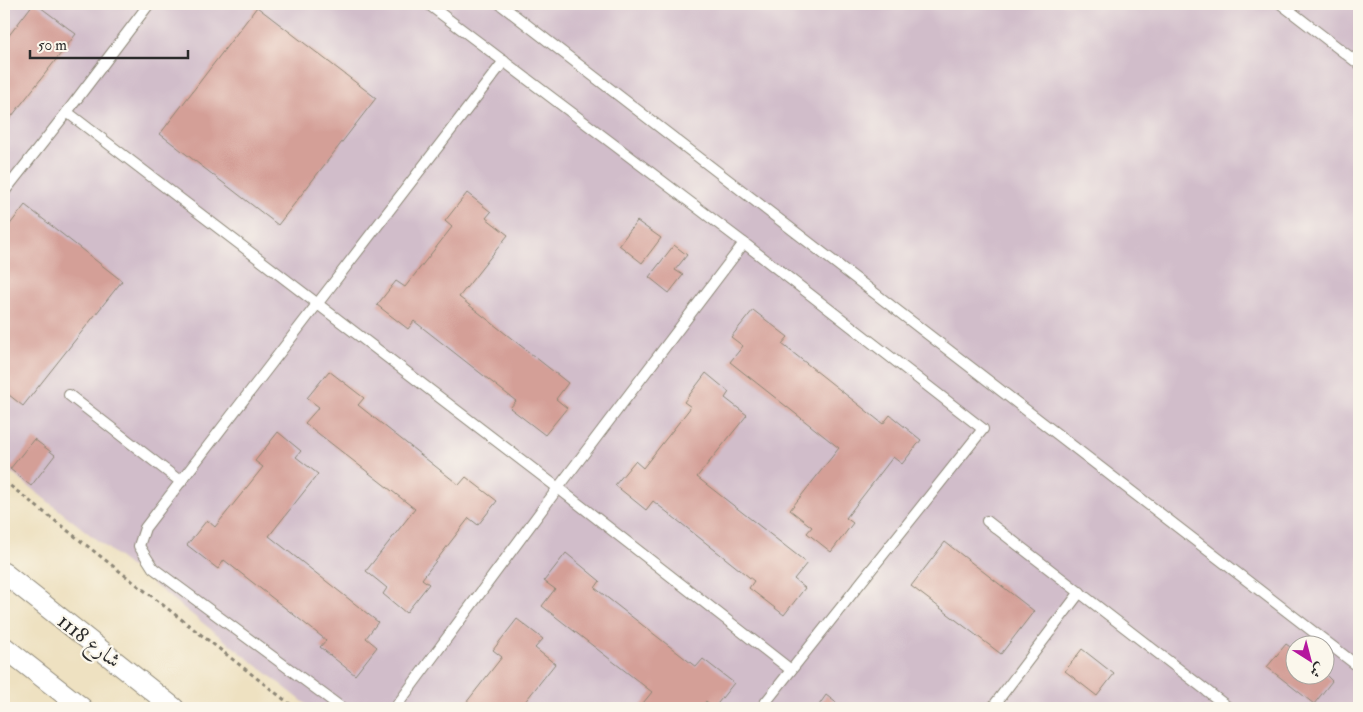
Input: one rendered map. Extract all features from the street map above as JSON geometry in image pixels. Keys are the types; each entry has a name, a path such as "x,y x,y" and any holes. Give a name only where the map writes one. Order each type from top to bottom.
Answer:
{"street":[{"name":"شارع 1118","path":"4,573 174,708"},
{"path":"4,647 82,708"}],"lane":[{"path":"4,192 149,4"},
{"path":"428,4 744,243 983,429 761,708"},
{"path":"500,4 1359,667"},
{"path":"1281,4 1359,64"},
{"path":"342,708 153,568 139,546 145,528 504,61"},
{"path":"67,112 558,488 791,670"},
{"path":"395,708 558,488 744,243"},
{"path":"68,395 181,482"},
{"path":"987,520 1229,708"},
{"path":"992,708 1080,592"}],"path":[{"path":"4,481 295,708"}],"shaded area":[{"path":"4,4 1359,4 1359,708 311,708 4,467"}],"building":[{"path":"33,4 36,4 76,34 5,125 4,42"},
{"path":"257,7 376,98 278,225 160,134"},
{"path":"467,193 491,212 486,218 508,235 459,297 568,383 556,399 567,408 545,435 510,408 516,401 414,321 408,329 377,305 396,281 405,287 452,227 445,221"},
{"path":"25,205 122,281 23,406 4,391 4,232"},
{"path":"637,221 661,238 642,263 619,245"},
{"path":"674,245 687,255 675,270 683,275 669,293 649,277"},
{"path":"753,310 788,337 782,344 883,424 890,415 921,440 902,464 893,457 846,518 853,523 831,552 807,533 812,527 790,510 839,448 730,362 743,346 731,337"},
{"path":"329,371 364,398 358,405 459,485 466,477 497,501 478,525 469,518 422,579 429,584 406,613 383,594 387,588 366,571 415,509 305,423 319,407 307,398"},
{"path":"706,373 729,392 725,398 747,415 697,477 807,563 794,579 805,588 784,615 749,588 754,581 653,501 646,510 615,485 635,461 643,468 691,407 684,402"},
{"path":"278,432 301,451 296,457 318,474 269,536 378,622 366,638 377,647 355,675 320,647 326,640 224,560 218,569 187,545 207,520 215,527 263,467 255,461"},
{"path":"34,439 55,455 31,486 10,469"},
{"path":"945,542 1034,611 1001,654 911,586"},
{"path":"566,553 600,581 595,588 696,667 703,659 734,683 714,708 706,701 700,708 639,708 652,692 542,606 555,589 544,581"},
{"path":"517,619 543,639 535,648 555,664 520,708 462,708 502,657 493,650"},
{"path":"1286,644 1286,682 1267,667"},
{"path":"1082,649 1114,674 1097,696 1065,671"},
{"path":"1289,684 1330,684 1314,704"},
{"path":"826,695 843,708 817,708"}]}
